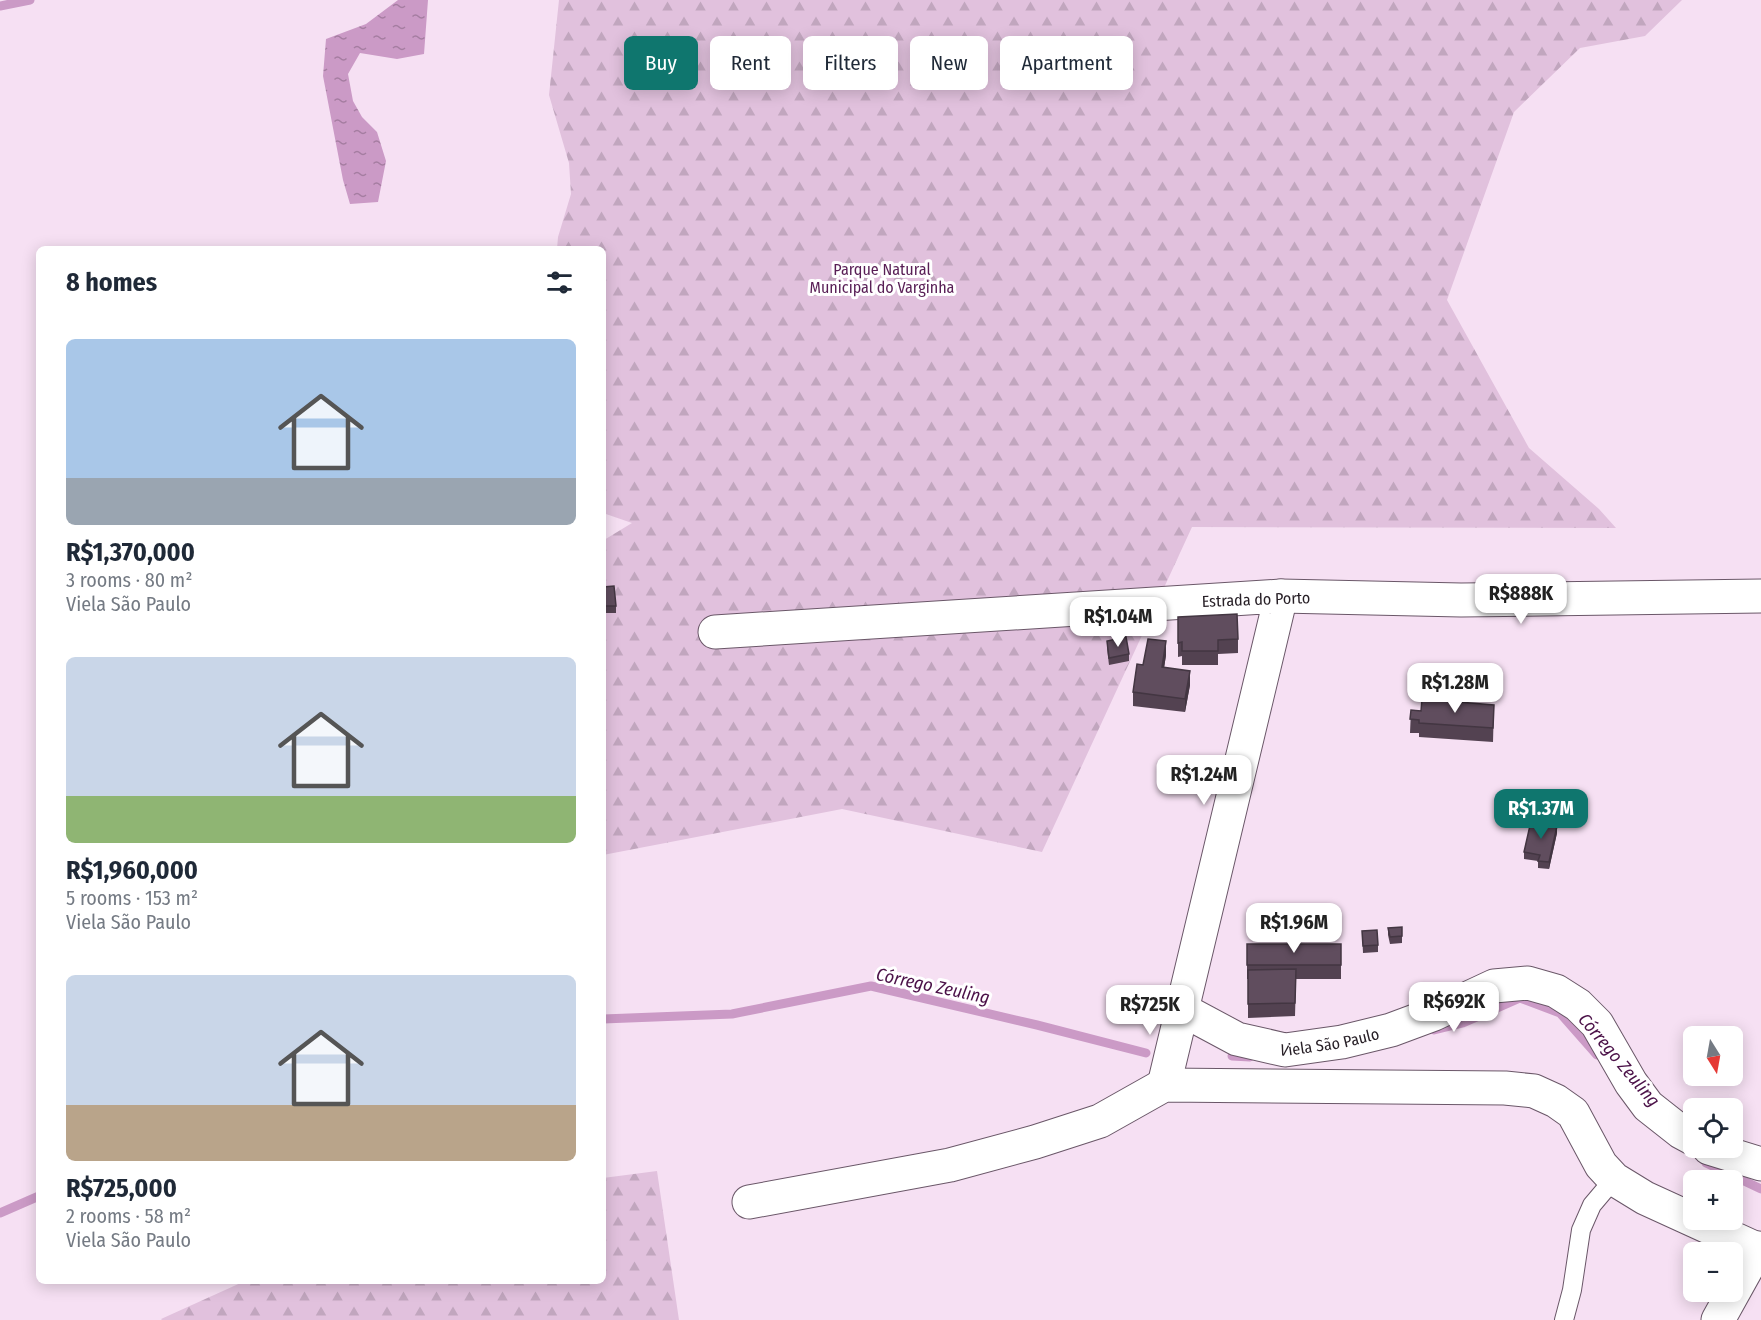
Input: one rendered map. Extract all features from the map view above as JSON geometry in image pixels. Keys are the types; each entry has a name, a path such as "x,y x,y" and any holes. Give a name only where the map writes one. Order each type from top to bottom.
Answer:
{"street":[{"name":"Estrada do Porto","path":"715,632 1281,596 1461,600 1761,596"},
{"path":"1167,1072 1281,596"},
{"name":"Viela São Paulo","path":"1179,1017 1237,1039 1285,1050 1342,1042 1391,1030 1434,1014 1494,986 1528,983 1556,991 1578,1005 1597,1024 1631,1083 1648,1106 1683,1133"},
{"path":"749,1202 950,1165 1100,1122 1167,1072 1534,1091 1556,1101 1573,1113 1602,1164 1614,1179 1645,1198 1759,1250 1718,1320"},
{"path":"1742,1158 1761,1164"}],"lane":[{"path":"1564,1320 1572,1290 1581,1230 1592,1205 1614,1179"}],"green space":[{"name":"Parque Natural Municipal do Varginha","path":"559,0 1682,0 1645,36 1580,48 1514,112 1447,300 1529,448 1599,509 1616,528 1192,527 1042,852 842,809 606,854 606,539 632,523 606,514 606,246 557,246 571,194 569,163 549,95"},
{"path":"657,1171 679,1320 161,1319 238,1284 606,1284 606,1178"}],"water":[{"path":"398,0 428,0 424,54 397,59 360,53 348,74 353,101 362,117 377,132 386,161 378,202 350,204 343,180 323,76 326,39 366,24"}],"building":[{"path":"614,586 616,606 606,606 606,587"},
{"path":"1237,614 1238,639 1218,640 1218,651 1182,651 1182,642 1178,643 1178,617"},
{"path":"1126,637 1129,654 1109,658 1107,641"},
{"path":"1148,639 1166,641 1162,667 1190,671 1185,699 1133,692 1137,664 1143,665"},
{"path":"1422,699 1494,705 1493,728 1419,723 1419,720 1410,719 1411,710 1421,711"},
{"path":"1531,821 1557,826 1549,862 1538,861 1540,855 1524,852"},
{"path":"1402,927 1402,936 1390,937 1388,928"},
{"path":"1377,930 1378,945 1363,946 1362,931"},
{"path":"1247,944 1341,944 1341,965 1247,965"},
{"path":"1296,969 1295,1003 1248,1004 1248,970"}],"waterway":[{"name":"Córrego Zeuling","path":"0,6 30,0"},
{"name":"Córrego Zeuling","path":"606,1019 732,1014 871,986 1146,1053"},
{"name":"Córrego Zeuling","path":"1434,1030 1463,1023 1520,998 1560,1013 1597,1055"},
{"name":"Córrego Zeuling","path":"1232,1056 1250,1057"},
{"name":"Córrego Zeuling","path":"1706,1163 1761,1189"},
{"name":"Córrego Zeuling","path":"0,1213 36,1197"}]}
